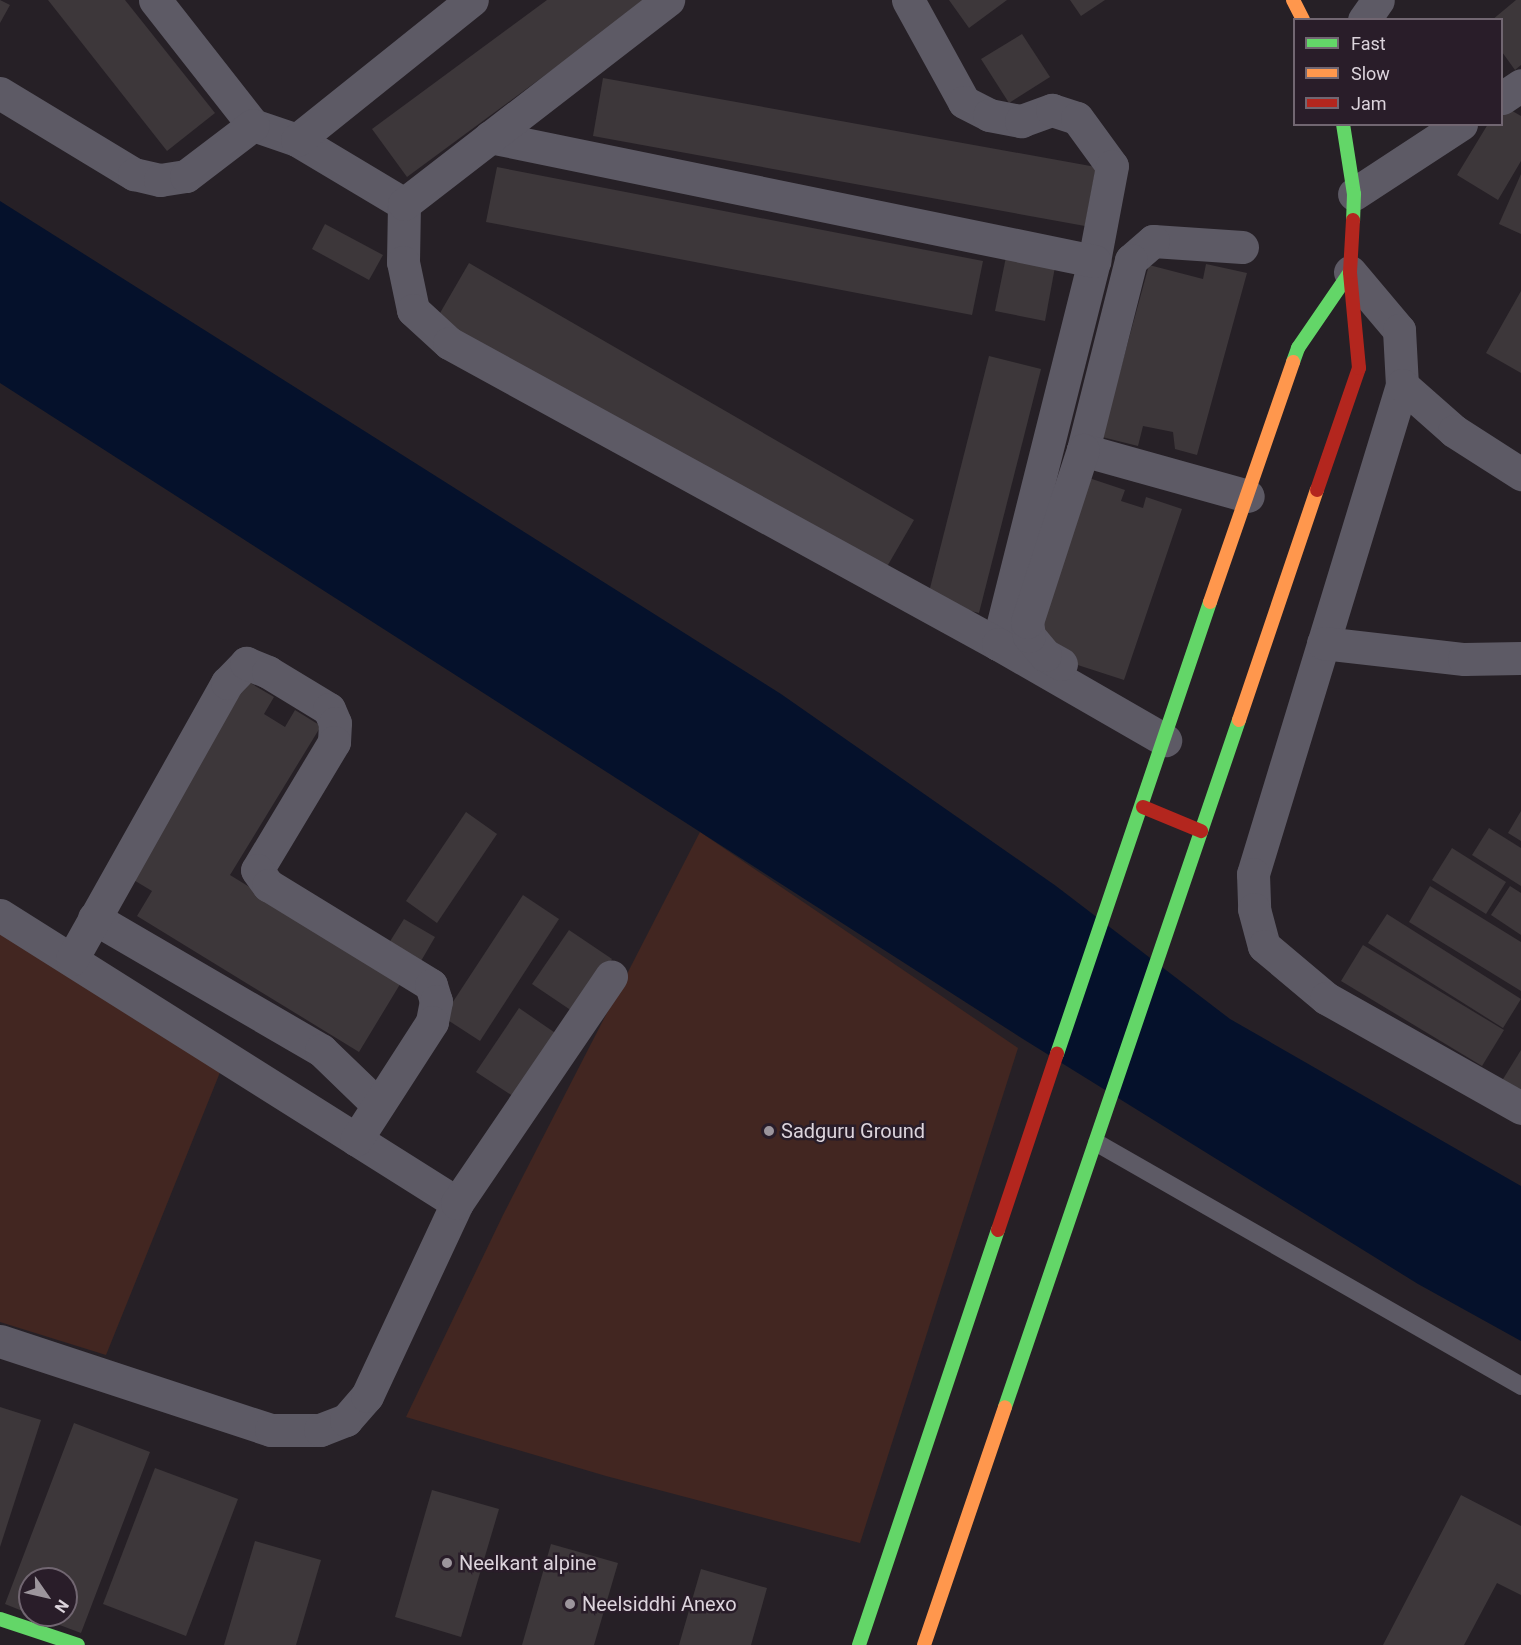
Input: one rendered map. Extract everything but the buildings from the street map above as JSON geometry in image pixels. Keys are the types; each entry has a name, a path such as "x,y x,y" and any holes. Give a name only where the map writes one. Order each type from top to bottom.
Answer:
{"street":[{"path":"155,0 253,125 297,140 404,204"},
{"path":"297,140 472,0"},
{"path":"404,204 668,0"},
{"path":"908,0 964,102 989,115 1021,121 1052,110 1077,118 1092,134 1112,166 1094,261 998,644"},
{"path":"1293,0 1302,18"},
{"path":"1365,18 1378,0"},
{"path":"1503,97 1521,85"},
{"path":"0,93 134,174 160,180 186,176 253,125"},
{"path":"924,1645 1097,1143 1179,901 1200,831 1359,368 1350,273 1354,194 1343,126"},
{"path":"1354,194 1458,126"},
{"path":"490,137 1094,261"},
{"path":"404,204 403,262 413,310 449,343 998,644 1165,740"},
{"path":"1091,682 1046,656 1029,636 1027,622 1083,450 1131,260 1153,241 1242,247"},
{"path":"1350,273 1399,330 1402,385 1253,874 1254,909 1264,946 1326,998 1521,1108"},
{"path":"859,1645 1044,1098 1112,888 1143,807 1298,348 1350,273"},
{"path":"1402,385 1454,431 1521,474"},
{"path":"1083,450 1248,496"},
{"path":"1323,643 1464,660 1521,658"},
{"path":"72,959 226,683 246,663 268,672 329,709 335,723 334,742 257,870 268,885 431,985 436,1001 432,1022 356,1140"},
{"path":"1143,807 1200,831"},
{"path":"0,915 457,1203"},
{"path":"94,918 321,1050 378,1105"},
{"path":"0,1341 271,1430 320,1430 346,1420 367,1396 457,1203 611,976"},
{"path":"0,1619 78,1645"}],"lane":[{"path":"1097,1143 1521,1386"}],"shaded area":[{"name":"Sadguru Ground","path":"700,832 1018,1048 860,1543 606,1476 406,1417 503,1215"},
{"path":"0,914 227,1055 106,1355 0,1322"}],"water":[{"path":"0,201 781,694 1056,886 1230,1019 1521,1186 1521,1341 1418,1284 1023,1039 0,383"}],"traffic: fast":[{"path":"1343,126 1354,194 1353,220"},
{"path":"1293,362 1298,348 1350,272"},
{"path":"1057,1054 1210,602"},
{"path":"1005,1407 1239,720"},
{"path":"859,1645 998,1230"},
{"path":"0,1619 78,1645"}],"traffic: slow":[{"path":"1293,0 1302,18"},
{"path":"1210,602 1293,362"},
{"path":"1239,720 1317,490"},
{"path":"924,1645 1005,1407"}],"traffic: jam":[{"path":"1317,490 1359,368 1350,272 1353,220"},
{"path":"1143,807 1201,831"},
{"path":"998,1230 1057,1054"}],"place":[{"name":"Sadguru Ground","path":"769,1131"},
{"name":"Neelkant alpine","path":"447,1563"},
{"name":"Neelsiddhi Anexo","path":"570,1604"}]}
